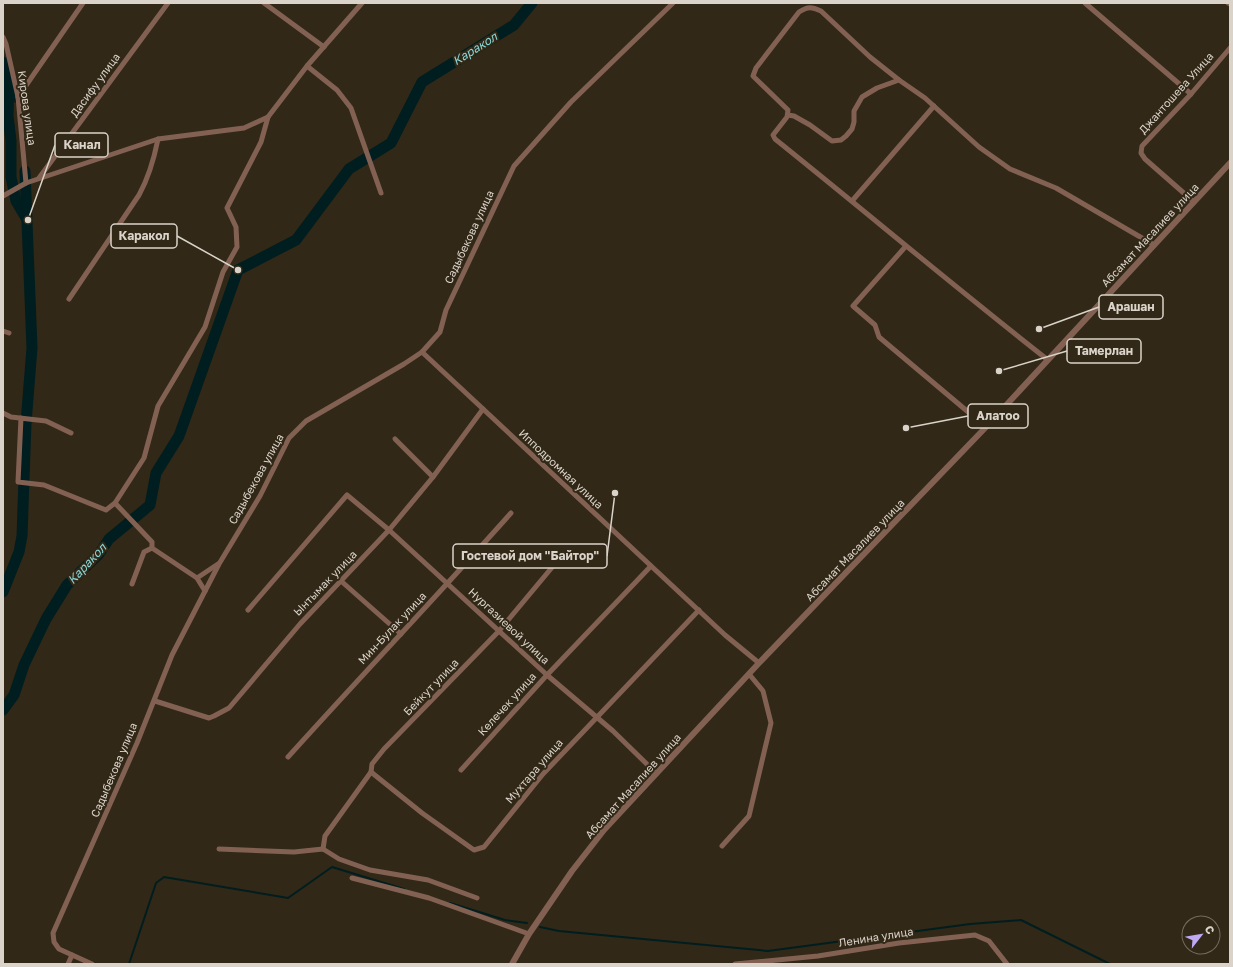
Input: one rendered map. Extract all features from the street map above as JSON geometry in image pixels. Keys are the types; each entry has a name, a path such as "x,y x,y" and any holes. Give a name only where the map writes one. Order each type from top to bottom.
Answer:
{"street":[{"path":"18,97 83,3"},
{"name":"Дасифу улица","path":"38,179 168,3"},
{"path":"264,3 324,47"},
{"path":"21,418 18,482 44,486 106,510 115,503 144,458 158,406 205,327 223,272 237,247 236,227 227,208 261,142 268,117 307,66 362,3"},
{"name":"Садыбекова улица","path":"92,964 59,949 54,942 53,932 92,847 155,701 172,655 219,564 260,496 289,438 306,421 422,352 440,332 446,310 514,166 571,102 673,3"},
{"path":"1084,3 1191,94"},
{"path":"1048,360 775,139 774,135 788,115 788,110 755,78 754,72 799,12 805,8 812,7 820,11 870,57 925,98 979,147 1010,169 1056,188 1154,246"},
{"name":"Кирова улица","path":"3,37 6,44 18,97 26,183"},
{"name":"Джантошева Улица","path":"1194,202 1146,159 1141,153 1142,146 1191,94 1230,48"},
{"path":"307,66 337,90 351,108 380,193"},
{"path":"788,115 794,116 810,125 832,141 841,140 852,130 854,110 862,97 877,88 899,80"},
{"path":"852,201 934,106"},
{"path":"3,196 26,183 158,139 244,128 268,117"},
{"path":"69,299 139,195 149,175 158,139"},
{"name":"Абсамат Масалиев улица","path":"512,964 572,871 595,842 656,774 749,674 986,428 1230,164"},
{"path":"906,246 853,306 875,325 879,337 986,428"},
{"name":"Ипподромная улица","path":"422,352 651,566 760,663"},
{"name":"Ынтымак улица","path":"155,701 209,718 229,708 300,624 389,530 433,477 483,409"},
{"path":"3,413 11,417 46,421 71,433"},
{"path":"395,439 433,477"},
{"name":"Нургазиевой улица","path":"248,610 347,495 389,530 547,675 596,719 612,731 656,774"},
{"path":"115,503 152,542 152,548"},
{"name":"Мин-Булак улица","path":"288,757 400,634 448,584 511,513"},
{"name":"Бейкут улица","path":"323,849 325,836 371,772 372,764 384,749 499,631 569,547"},
{"path":"152,548 197,578 205,591"},
{"path":"132,584 144,552 152,548"},
{"path":"197,578 219,564"},
{"name":"Келечек улица","path":"461,770 547,675 651,566"},
{"path":"341,581 400,634"},
{"name":"Мухтара улица","path":"371,772 422,813 474,850 484,847 543,774 699,610"},
{"path":"722,846 749,816 771,723 762,691 749,674"},
{"path":"219,849 294,852 323,849 339,859 370,870 428,880 477,898"},
{"path":"352,878 429,898 530,934"},
{"name":"Ленина улица","path":"735,964 818,956 899,943 975,935 989,941 1006,964"},
{"path":"68,964 72,955"}],"waterway":[{"name":"Каракол","path":"3,710 14,695 24,665 46,619 67,585 99,554 109,539 150,505 156,473 179,436 238,270 296,240 349,169 391,143 422,82 514,25 532,3"},
{"path":"3,62 18,98"},
{"path":"9,80 8,116 11,141 11,177 16,201 26,218"},
{"path":"3,592 19,552 22,536 26,423 32,348 25,171"},
{"path":"129,964 156,883 164,877 288,898 332,867 404,889"},
{"path":"450,903 505,920 527,923"},
{"path":"540,927 559,931 768,951 970,924 1021,920 1110,964"}],"place":[{"name":"Канал","path":"28,220"},
{"name":"Каракол","path":"238,270"},
{"name":"Арашан","path":"1039,329"},
{"name":"Тамерлан","path":"999,371"},
{"name":"Алатоо","path":"906,428"},
{"name":"Гостевой дом \"Байтор\"","path":"615,493"}]}
